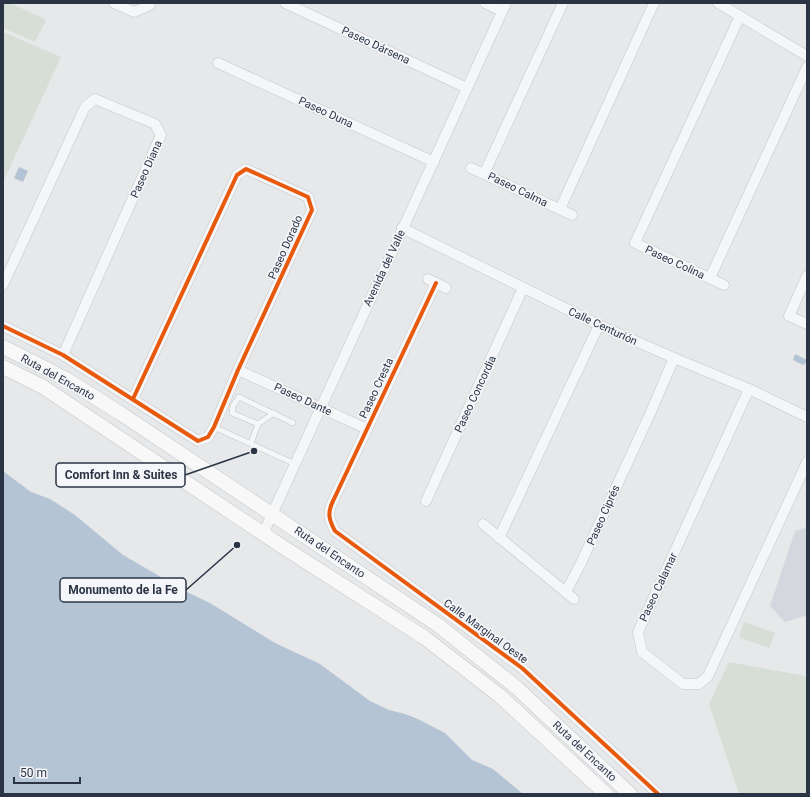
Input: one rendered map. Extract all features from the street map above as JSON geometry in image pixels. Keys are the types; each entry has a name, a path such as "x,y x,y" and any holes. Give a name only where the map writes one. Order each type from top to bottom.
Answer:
{"main road":[{"name":"Ruta del Encanto","path":"3,347 66,379 123,415 438,625 517,688 630,794"},
{"name":"Ruta del Encanto","path":"3,367 43,387 263,534 425,638 500,696 606,794"}],"street":[{"path":"114,3 134,12 150,5 150,3"},
{"name":"Paseo Dársena","path":"285,3 468,88"},
{"path":"485,3 504,7"},
{"name":"Paseo Calma","path":"563,3 484,174 560,209 654,3"},
{"path":"718,3 807,56"},
{"name":"Avenida del Valle","path":"263,534 504,7"},
{"name":"Paseo Colina","path":"740,16 635,243 710,278 807,67"},
{"name":"Paseo Duna","path":"218,63 434,162"},
{"name":"Paseo Diana","path":"3,284 85,107 96,99 155,124 161,135 63,355"},
{"path":"471,168 484,174"},
{"name":"Paseo Dorado","path":"246,169 308,197 312,210 238,370 214,427 208,437 198,441 133,399 236,175 246,169"},
{"path":"560,209 572,215"},
{"name":"Calle Centurión","path":"402,228 599,325 749,389 807,416"},
{"path":"807,276 789,316 807,324"},
{"path":"710,278 724,285"},
{"name":"Paseo Cresta","path":"332,502 367,429 432,281 446,288"},
{"name":"Paseo Concordia","path":"426,501 523,288"},
{"path":"500,538 599,325"},
{"path":"3,326 63,355 133,399"},
{"name":"Paseo Ciprés","path":"484,524 570,595 581,563 650,414 674,358"},
{"name":"Paseo Dante","path":"238,370 367,429"},
{"name":"Paseo Calamar","path":"749,389 638,632 642,652 683,684 698,684 708,676 807,462"},
{"name":"Calle Marginal Oeste","path":"332,502 329,521 335,531 522,668 658,794"}],"lane":[{"path":"258,424 232,413 233,406 239,397 293,423"},
{"path":"251,443 258,424 274,413"},
{"path":"214,427 295,464"}],"shaded area":[{"path":"3,3 10,3 46,20 35,42 3,28"},
{"path":"3,32 61,57 3,182"},
{"path":"807,527 807,615 785,622 770,606 795,531"},
{"path":"744,622 775,633 769,648 739,637"},
{"path":"729,662 805,676 807,678 807,794 739,794 709,704"}],"water":[{"path":"19,167 28,171 23,182 14,178"},
{"path":"795,354 807,360 806,363 803,365 793,360"},
{"path":"3,471 31,492 50,499 75,515 123,555 185,591 210,603 275,643 320,664 370,701 389,710 418,719 445,733 472,760 493,769 523,794 3,794"}],"cycle path":[{"path":"3,326 63,355 198,441 208,437 214,427 238,370 312,210 308,197 246,169 237,175 133,399"},
{"path":"436,283 331,505 329,513 331,523 335,531 522,668 658,794"}],"place":[{"name":"Comfort Inn & Suites","path":"254,451"},
{"name":"Monumento de la Fe","path":"237,545"}]}
